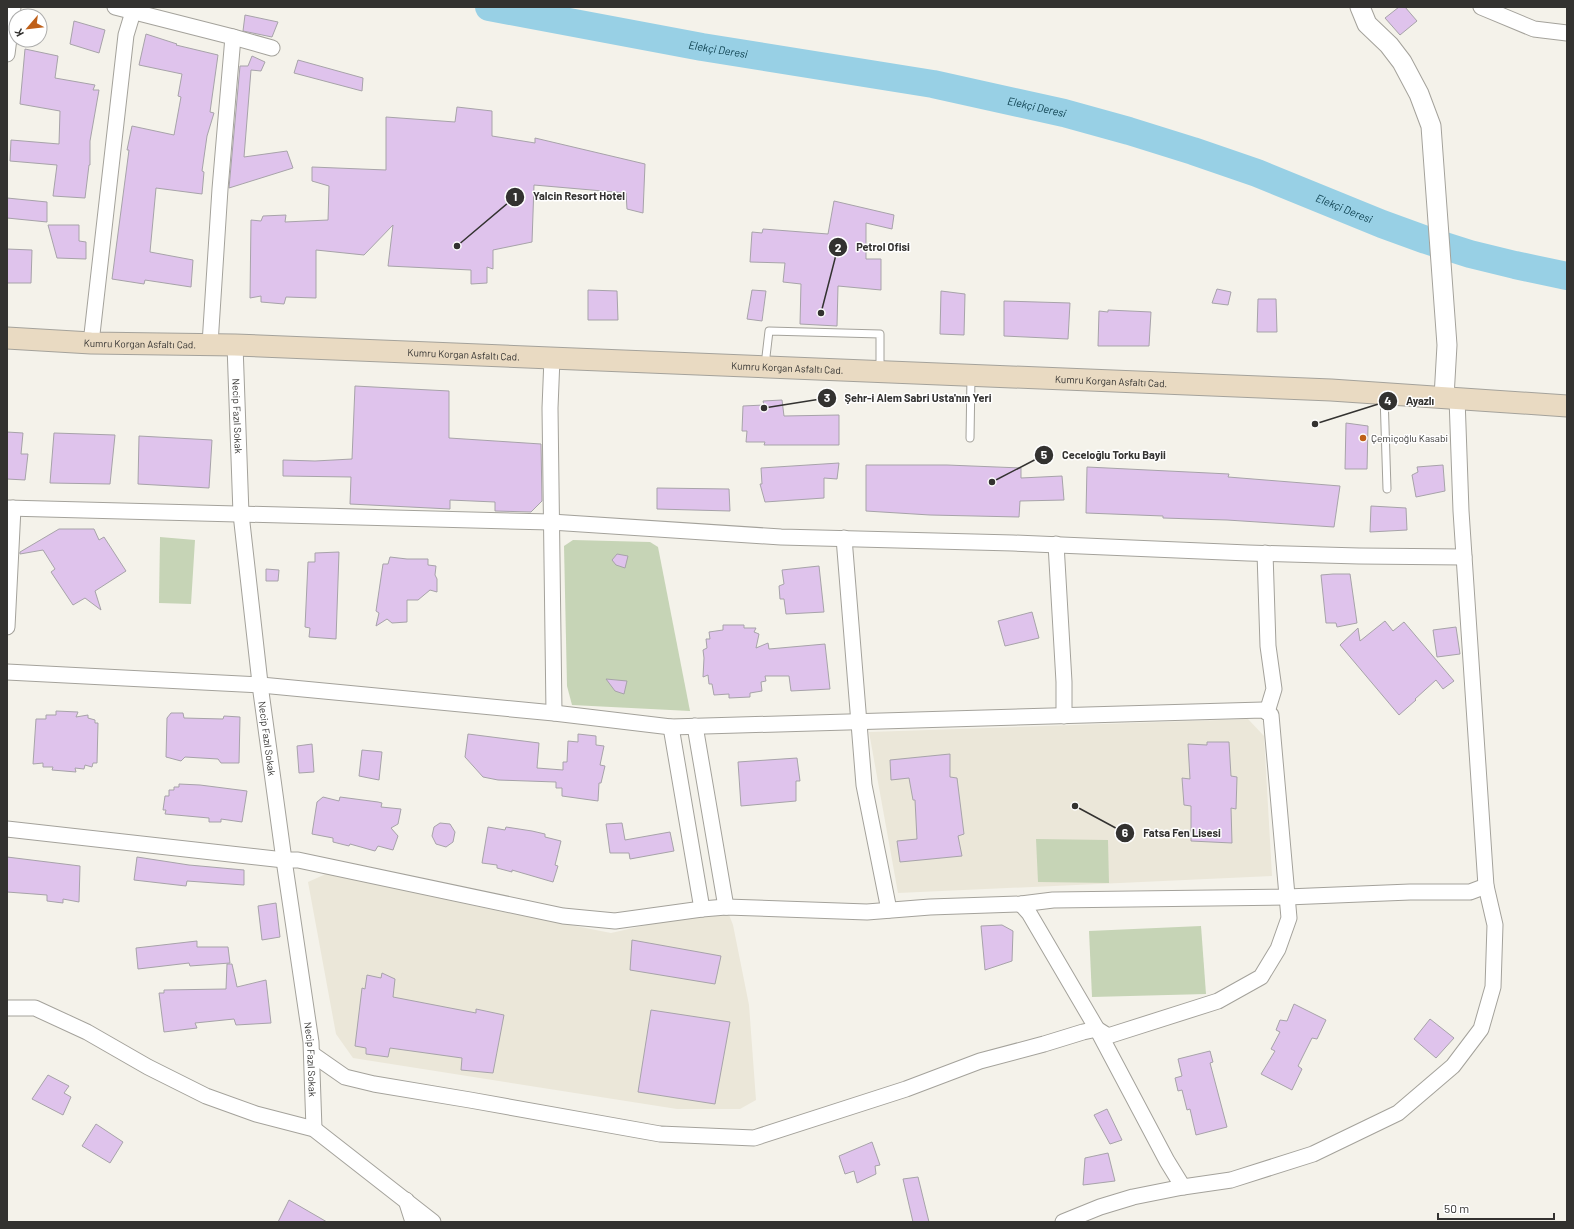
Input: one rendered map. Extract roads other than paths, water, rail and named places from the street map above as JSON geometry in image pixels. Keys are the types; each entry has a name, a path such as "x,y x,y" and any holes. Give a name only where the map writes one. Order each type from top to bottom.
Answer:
{"main road":[{"name":"Kumru Korgan Asfaltı Cad.","path":"7,338 91,343 210,344 1323,389 1567,406"}],"street":[{"path":"7,54 13,7"},
{"path":"115,7 272,48"},
{"path":"1063,1222 1106,1205 1133,1197 1183,1187 1232,1180 1313,1154 1398,1113 1453,1066 1481,1029 1493,987 1495,925 1486,886 1464,557 1450,398 1431,126 1419,94 1402,62 1389,45 1367,24 1360,7"},
{"path":"1481,7 1534,29 1567,33"},
{"path":"91,343 126,35 133,12"},
{"path":"210,344 220,189 233,37"},
{"name":"Necip Fazıl Sokak","path":"235,345 241,514 261,685 284,860 311,1042 314,1129"},
{"path":"552,358 550,408 554,713"},
{"path":"7,627 10,508 551,522 773,536 1056,544 1265,553 1464,557"},
{"path":"844,538 864,785 889,910"},
{"path":"1056,544 1064,682 1064,716"},
{"path":"1265,553 1268,646 1274,688 1267,712"},
{"path":"7,672 261,685 554,713 671,727 1263,710 1271,715 1289,918 1278,949 1261,977 1218,1001 1116,1034 1108,1036 1097,1029 980,1061 906,1089 754,1138 660,1134 374,1084 345,1077 312,1054"},
{"path":"695,726 726,908"},
{"path":"671,727 702,909"},
{"path":"7,829 284,860 298,860 562,916 615,921 702,909 726,908 867,912 930,907 1021,904 1053,900 1287,897 1410,892 1470,892 1486,886"},
{"path":"1021,904 1029,913 1097,1029 1183,1187"},
{"path":"7,1008 35,1008 87,1032 148,1067 206,1096 256,1114 314,1129 433,1222"},
{"path":"406,1200 413,1222"}],"lane":[{"path":"765,367 768,331 880,334 880,371"},
{"path":"970,438 971,375"},
{"path":"1384,393 1387,489"}],"waterway":[{"name":"Elekçi Deresi","path":"489,7 702,47 933,84 1064,113 1129,131 1257,173 1382,224 1426,240 1470,254 1567,276"}],"place":[{"name":"Yalcin Resort Hotel","path":"457,246"},
{"name":"Petrol Ofisi","path":"821,313"},
{"name":"Şehr-i Alem Sabri Usta'nın Yeri","path":"764,408"},
{"name":"Ayazlı","path":"1315,424"},
{"name":"Çemiçoğlu Kasabi","path":"1363,438"},
{"name":"Ceceloğlu Torku Bayii","path":"992,482"},
{"name":"Fatsa Fen Lisesi","path":"1075,806"}]}
